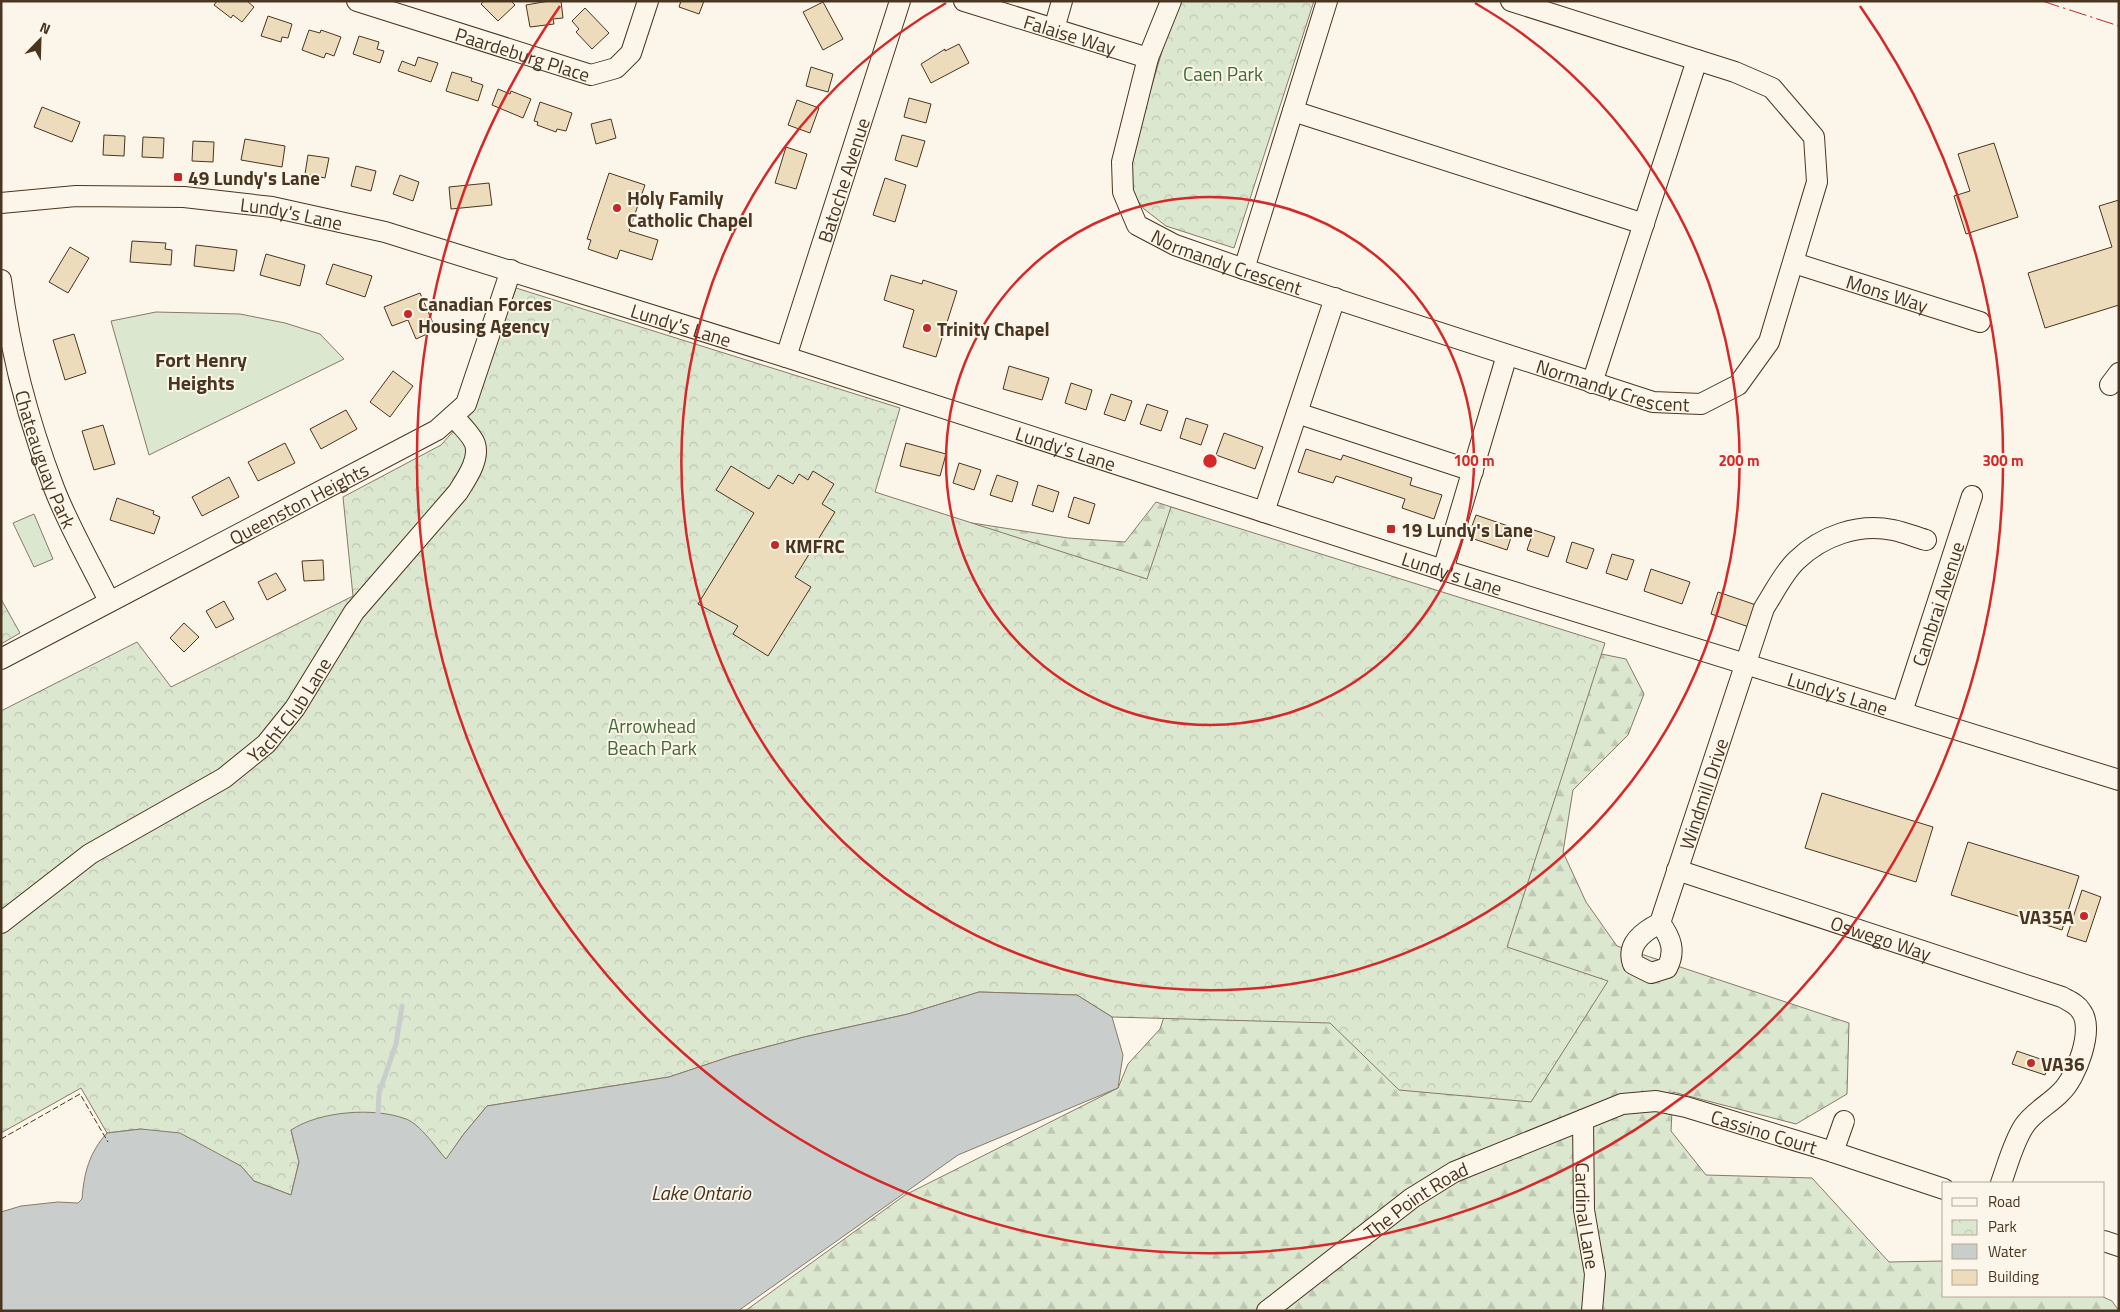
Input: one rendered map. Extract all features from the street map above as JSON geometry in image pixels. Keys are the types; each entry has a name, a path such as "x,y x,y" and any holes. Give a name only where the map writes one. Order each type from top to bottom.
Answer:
{"street":[{"name":"Paardeburg Place","path":"357,1 591,75 616,68 631,53 648,1"},
{"name":"Batoche Avenue","path":"786,358 900,1"},
{"name":"Falaise Way","path":"964,1 1148,58"},
{"path":"1054,29 1062,1"},
{"name":"Normandy Crescent","path":"1171,1 1148,58 1122,162 1124,192 1137,225 1175,245 1244,269 1654,402 1701,404 1738,385 1769,342 1794,262 1817,182 1814,137 1772,88 1735,72 1510,1"},
{"path":"1244,269 1328,1"},
{"path":"1592,383 1697,60"},
{"path":"1293,111 1644,224"},
{"name":"Lundy's Lane","path":"1,204 76,196 184,196 272,207 385,232 511,270 1443,570 2119,780"},
{"name":"Mons Way","path":"1794,262 1980,322"},
{"name":"Queenston Heights","path":"1,659 437,430 466,404 511,270"},
{"name":"Chateauguay Park","path":"1,280 6,321 20,390 55,490 109,601"},
{"path":"1264,512 1335,298"},
{"path":"1443,570 1507,355"},
{"path":"1297,413 1473,471"},
{"name":"Yacht Club Lane","path":"1,923 90,854 224,778 266,744 295,708 354,612 458,492 468,476 476,455 475,444 453,416"},
{"name":"Cambrai Avenue","path":"1902,712 1972,496"},
{"name":"Windmill Drive","path":"1660,923 1764,608 1796,561 1818,545 1842,532 1867,527 1893,530 1926,540"},
{"name":"Oswego Way","path":"1677,870 2062,997 2082,1011 2086,1020 2086,1032 2073,1078 2062,1092 2025,1124 2014,1144 2001,1182"},
{"name":"Cassino Court","path":"1583,1120 1622,1104 1656,1101 1686,1107 1833,1152 1942,1188"},
{"name":"The Point Road","path":"1268,1311 1412,1198 1454,1172 1583,1120"},
{"name":"Cardinal Lane","path":"1583,1120 1584,1210 1595,1274 1592,1311"},
{"path":"1833,1152 1844,1120"},
{"path":"2105,1241 2119,1246"}],"green space":[{"name":"Caen Park","path":"1181,1 1314,1 1234,248 1166,226 1144,209 1130,190 1128,165 1166,38"},
{"name":"Arrowhead Beach Park","path":"516,288 900,408 875,492 1147,579 1171,507 1605,643 1507,947 1608,981 1531,1102 1399,1090 1330,1023 1112,1017 1077,995 979,992 908,1014 804,1037 732,1056 669,1077 487,1106 463,1135 446,1160 431,1141 291,1130 299,1162 291,1195 254,1181 241,1166 141,1129 107,1133 81,1088 1,1133 1,711 137,642 171,687 353,596 343,497 441,445 474,408"},
{"path":"156,312 240,314 285,323 320,334 344,359 149,455 111,321"},
{"path":"1156,502 1205,518 1239,607 1567,647 1626,659 1644,694 1628,735 1573,790 1563,852 1586,902 1617,946 1849,1023 1847,1094 1796,1124 1673,1092 1671,1131 1706,1175 1812,1178 1889,1262 1942,1261 1942,1297 2103,1297 2112,1301 2119,1311 745,1311 905,1195 1118,1088 1128,1064 1160,1029 1170,999 959,521 1068,538 1125,542"},
{"path":"34,514 53,559 34,567 13,523"},
{"path":"1,599 20,633 1,644"}],"water":[{"name":"Lake Ontario","path":"979,992 1077,995 1112,1017 1123,1055 1118,1088 958,1155 738,1311 1,1311 1,1212 21,1206 58,1202 78,1203 82,1199 86,1172 92,1156 107,1133 141,1129 180,1133 241,1166 254,1181 291,1195 299,1162 291,1130 317,1119 332,1115 363,1112 393,1115 406,1119 422,1131 446,1159 487,1106 669,1077 732,1056 804,1037 908,1014"}],"building":[{"path":"217,1 247,1 254,7 242,22 233,15 231,18 214,5"},
{"path":"484,1 511,1 515,5 498,21 481,4"},
{"path":"561,1 563,18 553,19 554,24 530,27 526,5"},
{"path":"681,1 704,1 699,14 679,7"},
{"path":"823,2 843,39 823,50 803,12"},
{"path":"585,8 609,33 592,49 576,32 579,29 572,21"},
{"path":"268,16 292,24 288,38 282,37 281,42 261,36"},
{"path":"309,30 320,33 321,30 341,37 334,56 326,53 324,58 302,50"},
{"path":"359,36 379,42 377,49 384,51 380,63 353,54"},
{"path":"959,44 969,63 931,83 921,64 945,49 945,51"},
{"path":"418,57 438,63 431,82 398,71 402,61 415,66"},
{"path":"811,67 833,74 828,92 806,86"},
{"path":"452,72 472,78 471,81 483,85 478,101 446,91"},
{"path":"498,89 510,94 511,91 531,99 523,118 492,105"},
{"path":"909,98 931,104 926,123 904,117"},
{"path":"797,100 819,108 810,133 788,125"},
{"path":"540,102 572,113 566,131 557,129 556,132 537,125 538,122 534,121"},
{"path":"42,107 80,122 72,142 34,127"},
{"path":"611,119 616,138 596,144 591,124"},
{"path":"104,135 125,136 124,156 103,155"},
{"path":"902,135 925,141 917,167 895,160"},
{"path":"143,137 164,138 163,158 142,157"},
{"path":"245,139 285,146 282,167 241,160"},
{"path":"193,141 214,142 213,162 192,161"},
{"path":"1994,143 2018,217 1966,234 1954,196 1970,191 1958,154"},
{"path":"786,147 807,154 796,189 775,183"},
{"path":"308,155 329,158 325,178 305,174"},
{"path":"356,166 376,171 371,191 351,186"},
{"name":"Holy Family Catholic Chapel","path":"609,173 645,185 629,231 658,240 652,260 620,250 617,259 588,249 591,240 587,239"},
{"path":"400,175 419,182 413,201 393,194"},
{"path":"885,178 906,185 895,222 873,215"},
{"path":"489,183 492,205 451,209 449,187"},
{"path":"2119,200 2119,305 2045,328 2028,273 2112,247 2099,206"},
{"path":"132,241 166,243 165,249 172,250 171,265 130,262"},
{"path":"196,245 237,250 234,271 194,266"},
{"path":"70,247 89,258 68,293 49,282"},
{"path":"266,254 305,265 300,286 260,275"},
{"path":"333,264 372,276 365,297 326,284"},
{"name":"Trinity Chapel","path":"891,275 922,284 923,280 957,291 936,357 903,347 914,310 884,300"},
{"name":"Canadian Forces Housing Agency","path":"420,293 436,330 416,339 408,320 392,326 384,307"},
{"path":"74,334 86,373 65,380 53,340"},
{"path":"1009,366 1049,378 1042,400 1003,389"},
{"path":"393,371 413,386 390,417 370,402"},
{"path":"1071,383 1092,390 1086,410 1065,403"},
{"path":"1111,394 1132,401 1125,421 1104,414"},
{"path":"1147,404 1168,411 1161,431 1140,424"},
{"path":"346,410 357,429 321,449 310,429"},
{"path":"1186,418 1208,425 1201,445 1180,438"},
{"path":"103,425 115,464 94,470 82,431"},
{"path":"1224,433 1263,447 1255,469 1216,455"},
{"path":"285,443 295,463 258,481 248,462"},
{"path":"906,443 946,454 940,476 900,466"},
{"path":"1306,449 1341,460 1343,455 1412,478 1410,485 1442,495 1434,519 1402,508 1405,499 1336,476 1333,483 1298,472"},
{"path":"959,463 981,470 974,490 953,483"},
{"name":"KMFRC","path":"731,466 769,489 778,475 793,484 799,474 808,480 813,471 834,484 822,504 835,512 795,577 811,587 768,656 733,634 738,626 698,604 754,513 716,490"},
{"path":"997,475 1018,482 1012,502 990,495"},
{"path":"229,477 239,497 202,516 192,497"},
{"path":"1038,485 1059,492 1053,512 1032,505"},
{"path":"1074,497 1095,504 1089,524 1068,517"},
{"path":"117,498 154,511 153,514 160,517 154,534 110,520"},
{"path":"1476,515 1514,528 1507,550 1468,537"},
{"path":"1534,530 1555,537 1548,557 1527,550"},
{"path":"1572,542 1594,549 1587,569 1566,562"},
{"path":"1612,554 1634,560 1627,580 1606,573"},
{"path":"323,560 324,580 304,581 302,561"},
{"path":"1651,569 1690,582 1682,604 1644,591"},
{"path":"276,573 286,590 267,600 258,582"},
{"path":"1718,592 1756,605 1749,627 1711,614"},
{"path":"224,601 234,619 216,628 206,611"},
{"path":"184,623 199,637 184,652 170,638"},
{"path":"1822,793 1933,827 1916,882 1805,848"},
{"path":"1968,842 2079,876 2062,930 1951,895"},
{"name":"VA35A","path":"2082,890 2101,897 2086,942 2067,936"},
{"name":"VA36","path":"2017,1051 2049,1062 2045,1075 2012,1064"}],"waterway":[{"path":"378,1114 379,1093 396,1044 402,1006"}],"fence":[{"path":"1,1139 80,1094 108,1142"}],"power":[{"path":"2042,1 2119,26"}],"place":[{"name":"49 Lundy's Lane","path":"178,177"},
{"name":"Holy Family Catholic Chapel","path":"617,208"},
{"name":"Canadian Forces Housing Agency","path":"408,314"},
{"name":"Trinity Chapel","path":"927,328"},
{"name":"19 Lundy's Lane","path":"1391,529"},
{"name":"KMFRC","path":"775,545"},
{"name":"VA35A","path":"2084,916"},
{"name":"VA36","path":"2031,1063"}],"district":[{"name":"Fort Henry Heights","path":"201,370"}]}
